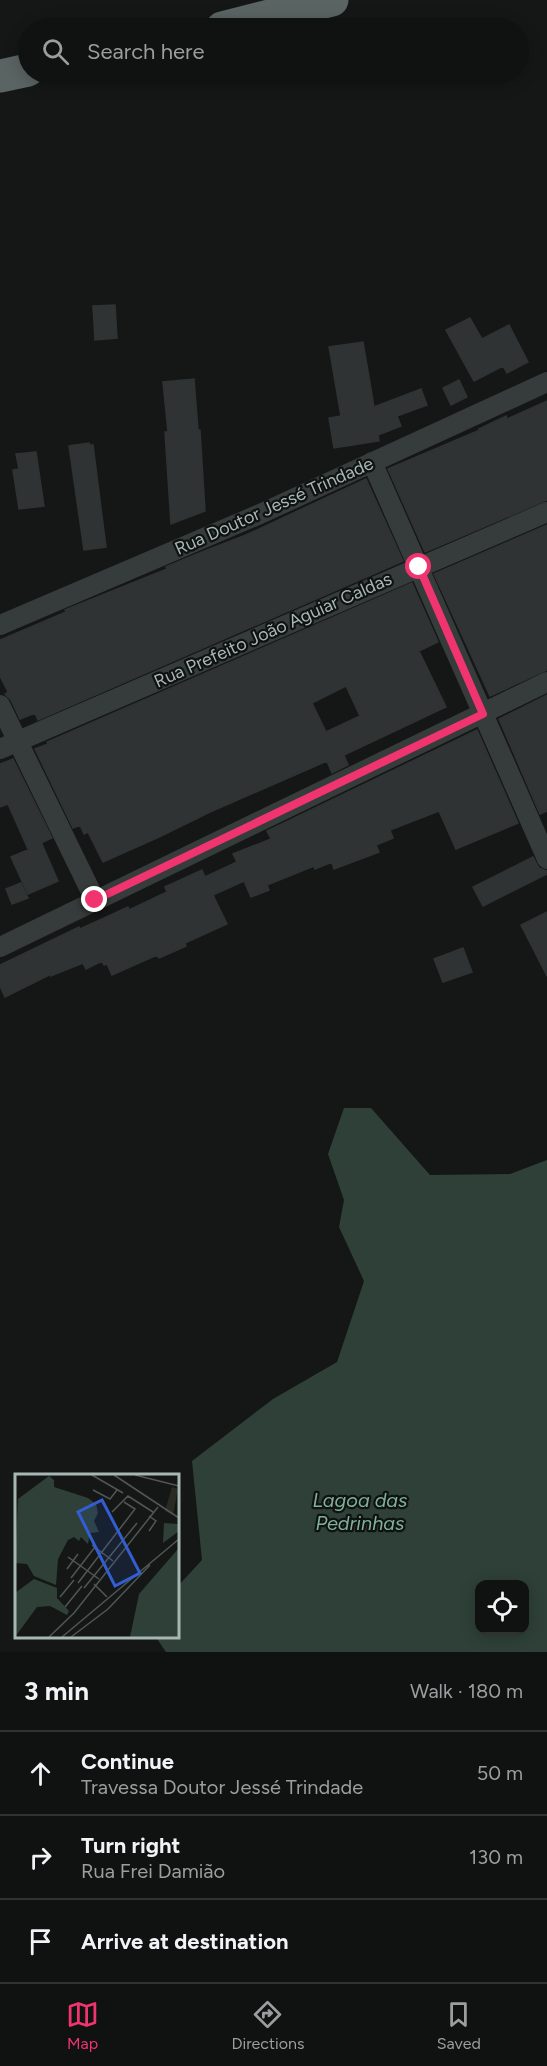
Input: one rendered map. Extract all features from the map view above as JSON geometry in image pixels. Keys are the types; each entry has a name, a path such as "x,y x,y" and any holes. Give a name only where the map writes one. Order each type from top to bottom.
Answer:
{"highway":[{"path":"261,18 332,0"},
{"path":"0,76 18,72"}],"street":[{"name":"Rua Doutor Jessé Trindade","path":"0,625 260,514 547,382"},
{"path":"372,462 547,860"},
{"name":"Rua Prefeito João Aguiar Caldas","path":"9,745 547,512"},
{"path":"0,947 547,682"},
{"path":"0,705 9,745 95,900"}],"water":[{"name":"Lagoa das Pedrinhas","path":"344,1108 371,1108 430,1175 510,1174 547,1160 547,1652 166,1652 156,1637 178,1637 178,1586 202,1560 192,1461 273,1399 337,1362 364,1281 339,1227 344,1200 328,1154"}],"building":[{"path":"115,305 117,338 95,340 93,306"},
{"path":"470,318 482,339 509,325 528,362 507,373 503,366 474,381 446,330"},
{"path":"363,342 374,407 421,389 427,405 397,416 401,426 378,435 379,441 334,448 329,418 341,416 329,347"},
{"path":"194,379 205,511 171,524 165,432 168,432 163,382"},
{"path":"459,380 467,397 451,405 443,388"},
{"path":"547,401 547,500 425,552 388,469 480,430 506,416 507,419"},
{"path":"89,443 93,445 106,547 84,550 69,446"},
{"path":"36,452 44,506 19,509 13,470 19,469 16,454"},
{"path":"366,479 403,561 38,720 35,713 20,719 11,700 5,694 8,692 0,676 0,640 66,612 65,610 246,535"},
{"path":"547,525 547,670 490,696 434,574"},
{"path":"412,583 438,642 419,651 446,707 344,755 348,765 332,773 327,761 103,862 88,832 84,834 80,825 73,828 35,749 48,744 47,742","holes":["346,686 360,716 326,732 312,703"]},
{"path":"547,695 547,811 540,814 499,719"},
{"path":"477,730 518,823 456,849 439,811 390,830 393,838 376,845 379,852 334,869 332,862 315,869 314,866 267,885 269,890 251,897 244,881 213,895 227,924 159,958 157,955 112,975 107,964 104,965 102,961 86,969 83,963 51,976 51,974 5,997 0,986 0,965 79,927 80,929 128,907 129,910 167,892 165,887 202,870 205,877 237,862 233,854 271,839 267,831"},
{"path":"13,759 52,838 28,849 8,804 0,807 0,764"},
{"path":"42,844 58,881 28,894 11,857"},
{"path":"533,857 539,868 547,871 547,874 483,906 473,887"},
{"path":"21,883 28,898 12,904 6,889"},
{"path":"547,912 547,976 521,925"},
{"path":"463,948 472,972 443,982 434,959"}],"route":[{"path":"95,900 483,714 419,567"}]}
